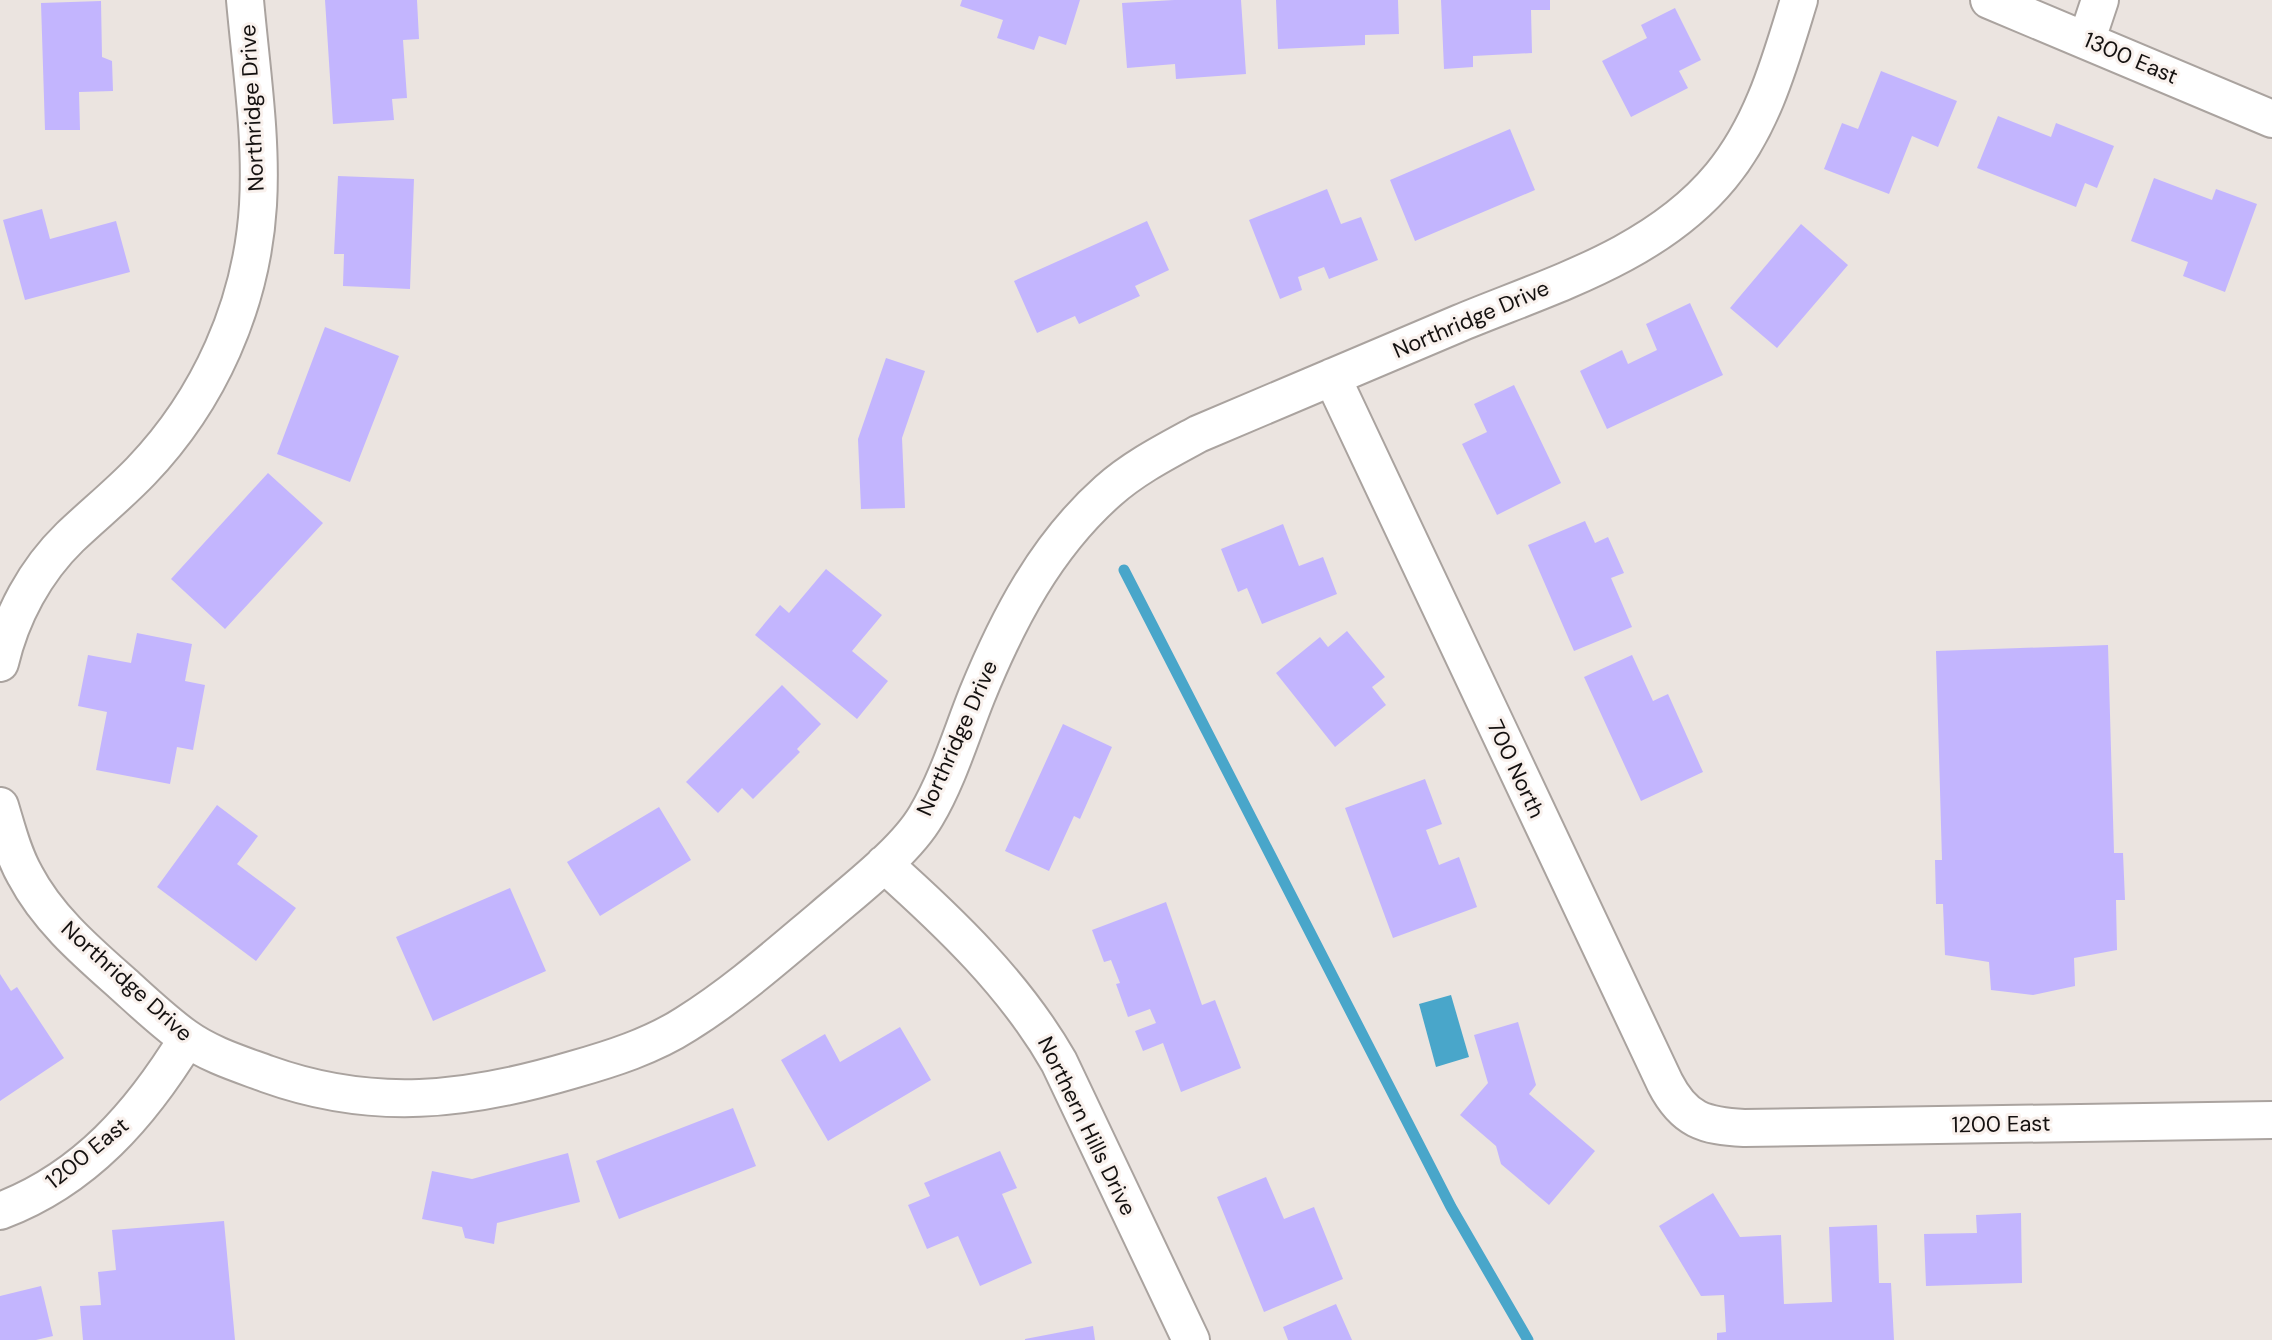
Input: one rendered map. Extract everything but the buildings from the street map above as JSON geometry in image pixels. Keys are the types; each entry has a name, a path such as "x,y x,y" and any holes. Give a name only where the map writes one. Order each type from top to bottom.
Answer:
{"street":[{"name":"Northridge Drive","path":"0,663 12,625 44,566 158,453 185,419 225,345 240,301 258,207 258,154 245,0"},
{"name":"Northridge Drive","path":"0,806 25,875 42,902 89,953 187,1039 224,1058 294,1084 367,1097 437,1099 473,1095 534,1081 617,1056 683,1026 754,976 884,864 925,818 998,644 1022,598 1080,517 1111,488 1150,460 1198,434 1592,268 1628,251 1673,223 1722,175 1753,129 1776,75 1799,0"},
{"name":"1300 East","path":"1989,0 2272,119"},
{"path":"2087,39 2100,0"},
{"name":"700 North","path":"1332,377 1671,1095 1691,1116 1702,1122 1730,1127"},
{"name":"Northern Hills Drive","path":"884,864 994,971 1042,1033 1059,1062 1191,1340"},
{"name":"1200 East","path":"0,1211 46,1189 110,1141 139,1110 187,1039"},
{"name":"1200 East","path":"1730,1127 2272,1120"}],"water":[{"path":"1451,995 1469,1057 1436,1067 1419,1004"}],"waterway":[{"path":"1124,570 1451,1207 1528,1340"}]}
